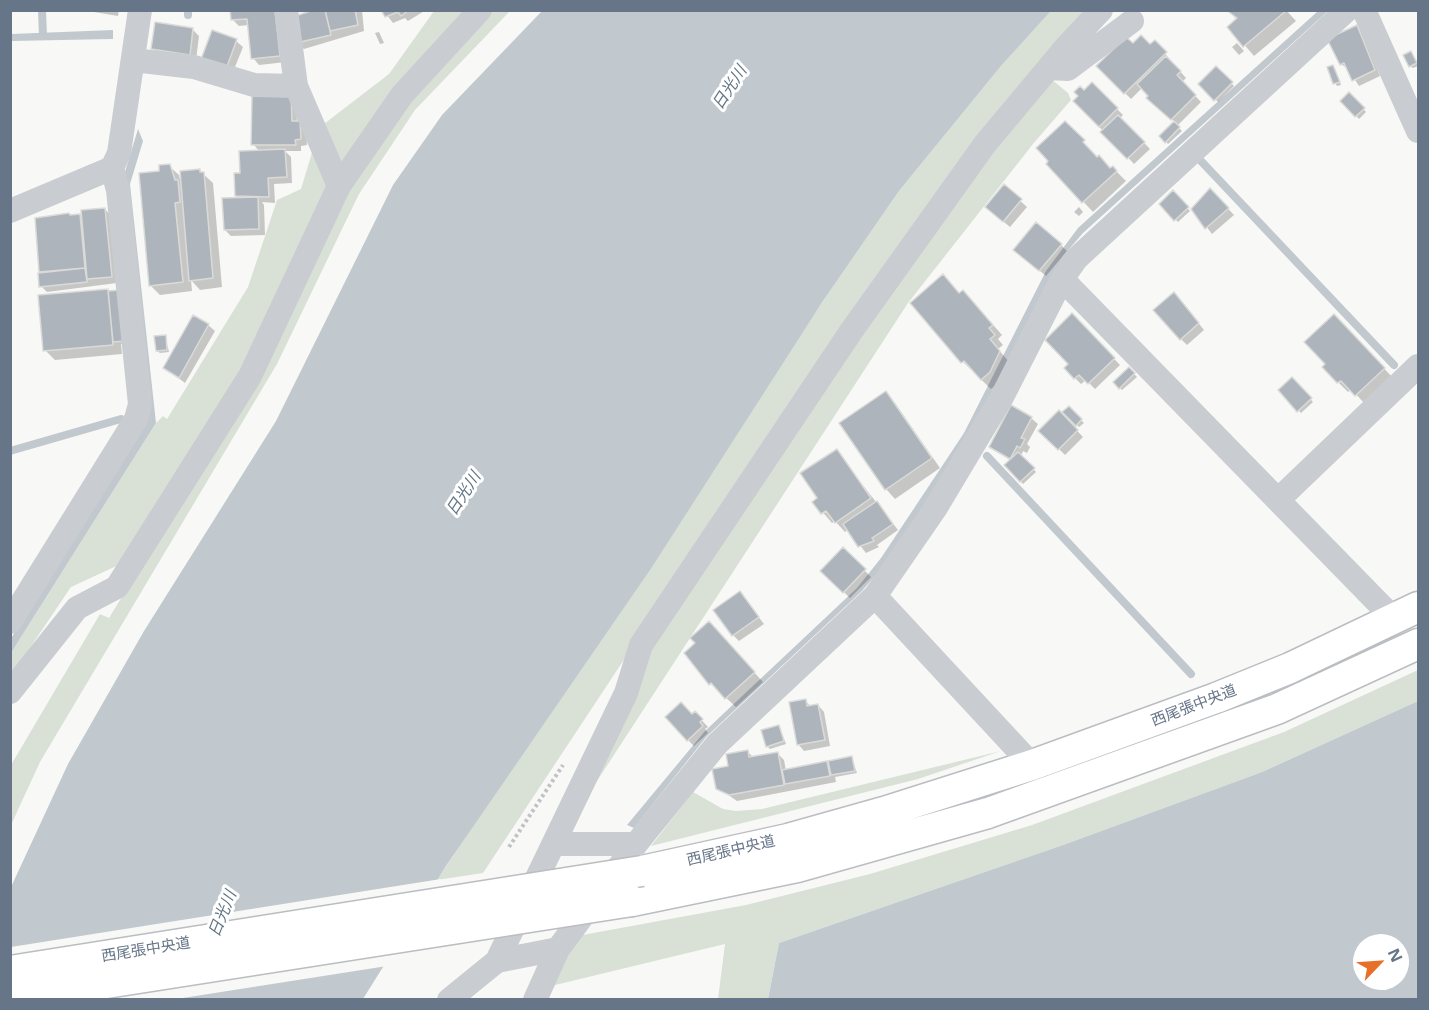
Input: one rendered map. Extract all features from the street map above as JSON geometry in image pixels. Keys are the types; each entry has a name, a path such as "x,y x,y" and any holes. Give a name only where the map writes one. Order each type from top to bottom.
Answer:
{"main road":[{"name":"西尾張中央道","path":"10,971 639,857 788,839 884,812 1032,765 1216,698 1407,613"},
{"name":"西尾張中央道","path":"10,999 632,901 797,867 988,813 1277,709 1419,644"}],"street":[{"path":"10,211 112,168 120,153 140,10"},
{"path":"285,10 296,86 339,186"},
{"path":"10,692 76,608 117,587 250,376 339,186 402,95 480,10"},
{"path":"448,999 497,961 626,693 641,645 852,330 986,144 1101,10"},
{"path":"535,999 558,949 639,857 717,744 874,596 935,509 1002,397 1062,279 1099,237 1347,10"},
{"path":"1364,10 1419,131"},
{"path":"1049,68 1068,69 1132,21"},
{"path":"133,60 194,67 254,85 296,86"},
{"path":"10,622 136,419 140,404 118,190 112,168"},
{"path":"1062,279 1279,499 1407,613"},
{"path":"1279,499 1419,366"},
{"path":"874,596 1032,765"},
{"path":"554,844 639,857"},
{"path":"497,961 558,949"}],"shaded area":[{"path":"434,11 471,11 344,166 320,127 389,74"},
{"path":"489,11 510,11 415,110 359,194 277,364 40,762 11,825 11,765 100,614 109,618 261,370 347,187 406,99"},
{"path":"1051,11 1092,11 635,643 483,873 437,880 821,304 899,191 1001,66"},
{"path":"1050,78 1068,93 1071,100 1033,144 908,303 584,801 646,658 857,334 994,146"},
{"path":"314,146 332,182 241,378 123,563 71,587 11,676 11,653 156,423 163,416 167,419 248,287 277,200 301,189"},
{"path":"1418,670 1418,701 1262,772 1063,845 779,943 768,999 718,999 725,944 551,986 577,936 746,905 870,874 1032,825 1284,732"},
{"path":"1001,751 918,779 651,846 693,792 723,809 736,811 762,809"}],"water":[{"name":"日光川","path":"542,11 1051,11 1001,66 899,191 821,304 652,567 446,866 363,999 11,1000 11,887 68,764 144,631 276,421 393,185 442,115"},
{"path":"1318,11 1328,11 1083,233 1064,255 970,437 886,563 862,591 707,736 634,828 627,825 705,731 857,588 881,558 964,433 1046,271 1078,228"},
{"path":"113,30 113,39 11,41 11,34"},
{"path":"138,129 143,141 130,184 156,423 11,653 10,640 144,422 124,175"},
{"path":"1418,701 1418,999 768,999 779,943 1063,845 1262,772"}],"pier":[{"path":"441,879 387,966 170,1000 11,999 11,947"}],"building":[{"path":"230,10 275,10 280,56 251,59 247,19 231,20"},
{"path":"313,10 325,10 331,35 296,43 290,18"},
{"path":"325,10 355,10 358,25 330,31"},
{"path":"381,10 409,10 401,16 398,12 385,17"},
{"path":"1226,10 1287,10 1243,47 1227,27 1237,18"},
{"path":"155,22 193,28 190,55 151,49"},
{"path":"1357,25 1375,70 1352,81 1344,63 1340,65 1327,39"},
{"path":"212,30 237,39 225,72 200,62"},
{"path":"1141,35 1150,44 1155,40 1167,52 1124,94 1096,66 1126,37 1133,43"},
{"path":"1411,51 1417,63 1409,67 1403,55"},
{"path":"1166,56 1181,71 1177,75 1196,95 1171,120 1146,98 1148,96 1137,84"},
{"path":"1333,65 1340,82 1333,84 1327,67"},
{"path":"1216,66 1233,82 1214,101 1198,84"},
{"path":"1092,82 1118,108 1099,127 1073,101 1078,96 1074,92 1080,86 1084,90"},
{"path":"1349,92 1365,108 1355,117 1340,101"},
{"path":"291,94 292,121 300,121 301,139 295,140 296,145 251,145 252,96"},
{"path":"1118,115 1145,142 1127,159 1100,132"},
{"path":"1065,121 1085,140 1083,142 1097,157 1099,155 1110,168 1113,166 1117,171 1082,203 1046,164 1048,161 1036,148"},
{"path":"1174,121 1180,127 1165,143 1159,136"},
{"path":"285,149 287,177 268,178 269,197 235,196 234,173 240,173 239,151"},
{"path":"170,164 175,180 178,180 180,202 175,203 183,282 149,286 139,173 159,171 159,165"},
{"path":"200,169 200,172 204,172 213,278 189,281 180,171"},
{"path":"1004,184 1022,199 1003,222 985,207"},
{"path":"1210,188 1229,208 1205,229 1191,209"},
{"path":"1173,190 1189,207 1174,221 1159,204"},
{"path":"258,197 259,229 224,230 222,198"},
{"path":"105,208 112,277 87,279 81,210"},
{"path":"69,213 70,215 80,214 85,268 39,272 35,218"},
{"path":"1036,222 1062,244 1039,271 1013,250"},
{"path":"85,268 87,282 39,287 38,273"},
{"path":"943,274 959,293 963,290 993,325 989,328 995,335 990,339 1000,351 990,372 981,380 964,361 961,363 910,303"},
{"path":"108,289 113,345 43,351 38,295"},
{"path":"119,290 124,341 113,342 108,291"},
{"path":"1174,292 1199,323 1180,340 1153,310"},
{"path":"1072,313 1115,358 1088,384 1079,375 1074,379 1064,368 1068,364 1045,340"},
{"path":"1334,314 1385,368 1355,396 1341,381 1337,383 1322,367 1325,364 1304,342"},
{"path":"193,315 209,324 179,378 163,368"},
{"path":"166,335 167,350 156,351 154,336"},
{"path":"1129,367 1135,373 1119,389 1113,382"},
{"path":"1292,377 1312,398 1297,412 1278,390"},
{"path":"886,391 932,458 885,490 839,423"},
{"path":"1011,405 1032,417 1021,438 1025,439 1020,448 1017,446 1010,459 989,447"},
{"path":"1069,406 1082,419 1076,426 1062,412"},
{"path":"1059,410 1078,430 1058,450 1038,431"},
{"path":"837,449 871,498 835,523 826,511 821,514 812,502 817,498 800,473"},
{"path":"1018,452 1035,468 1020,482 1004,465"},
{"path":"877,501 893,524 872,538 874,541 858,547 843,524"},
{"path":"843,547 866,569 843,593 820,571"},
{"path":"740,591 759,617 732,636 713,610"},
{"path":"709,621 755,672 725,699 711,683 709,685 684,653 695,643 690,638"},
{"path":"806,699 807,706 818,704 825,740 797,745 789,702"},
{"path":"681,702 692,714 695,711 703,719 700,722 703,726 687,741 665,717"},
{"path":"779,725 784,741 766,747 761,730"},
{"path":"748,750 749,757 778,752 784,785 729,795 716,789 712,769 728,766 726,754"},
{"path":"852,756 855,771 831,775 828,761"},
{"path":"827,761 830,776 785,784 782,770"}],"waterway":[{"path":"42,10 43,36"},
{"path":"188,10 188,15"},
{"path":"1200,160 1394,365"},
{"path":"10,451 121,419"},
{"path":"987,456 1191,674"}]}
